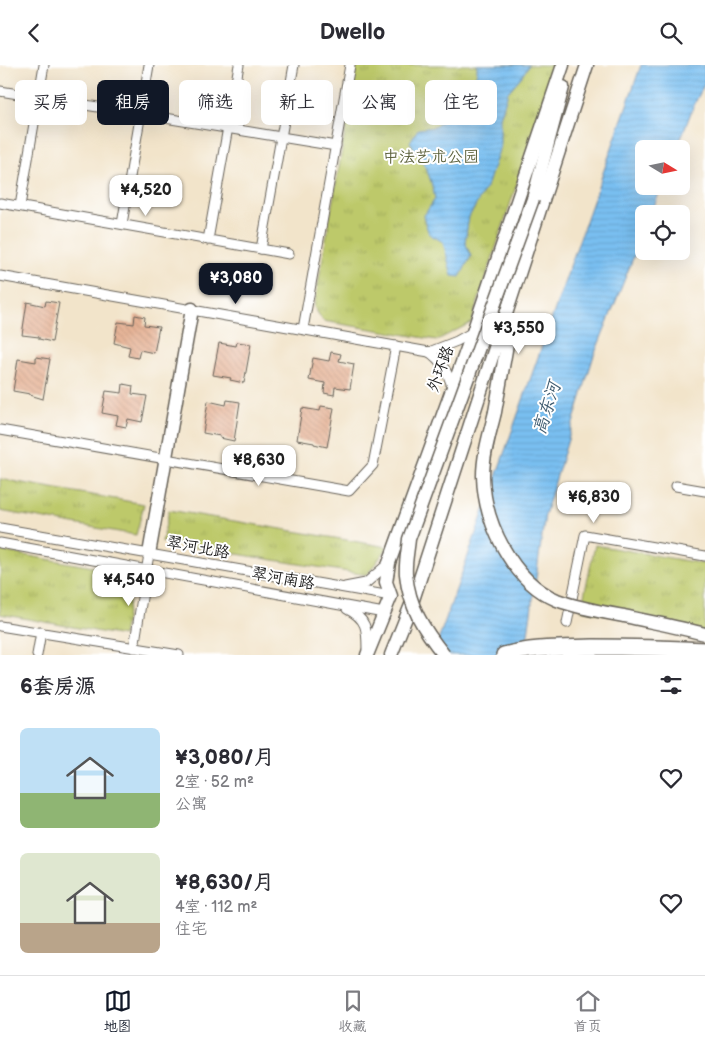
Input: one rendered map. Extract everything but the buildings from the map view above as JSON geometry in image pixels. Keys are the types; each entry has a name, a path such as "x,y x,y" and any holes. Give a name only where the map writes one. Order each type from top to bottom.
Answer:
{"main road":[{"path":"504,655 518,651 562,648 651,647 705,650"}],"street":[{"path":"42,80 44,65"},
{"path":"147,80 149,65"},
{"path":"208,239 239,65"},
{"path":"261,249 294,65"},
{"path":"303,329 350,65"},
{"name":"外环路","path":"391,596 386,582 389,563 473,332 563,65"},
{"path":"444,655 430,638 414,610 406,573 409,539 533,199 558,111 568,65"},
{"path":"390,655 413,600 587,65"},
{"path":"0,91 15,93"},
{"path":"169,119 336,146"},
{"path":"20,207 34,125"},
{"path":"122,224 139,125"},
{"path":"0,203 289,254"},
{"path":"0,276 429,352 437,358 450,378 452,387"},
{"path":"512,294 506,350 495,412 486,447 483,473 484,495 494,528 507,555 524,576 557,600 596,611 671,625 705,634"},
{"path":"134,648 192,309"},
{"path":"429,352 457,341 473,332"},
{"path":"0,430 349,491 373,465 396,346"},
{"path":"676,486 705,491"},
{"name":"翠河北路","path":"0,529 391,596"},
{"path":"567,623 585,535 705,556"},
{"name":"翠河南路","path":"0,543 384,613"},
{"path":"340,588 366,583 389,563"},
{"path":"367,655 391,596 413,600"},
{"path":"336,603 358,614 363,622 367,629 367,655"},
{"path":"384,613 406,618"},
{"path":"0,626 179,655"},
{"path":"38,655 41,633"}],"green space":[{"name":"中法艺术公园","path":"357,65 556,65 471,323 437,340 323,321 314,307 346,125 415,125 415,80 354,80"},
{"path":"0,479 144,504 136,535 0,511"},
{"path":"169,510 388,547 367,575 162,542"},
{"path":"595,545 705,564 705,632 581,610"},
{"path":"0,551 134,574 123,636 0,614"}],"water":[{"path":"477,65 529,65 508,92 500,118 500,147 488,184 469,217 465,242 471,256 460,277 452,276 443,242 429,234 423,217 435,199 426,169 410,142 418,129 437,125 497,125 497,80 474,80 477,73"},
{"name":"高东河","path":"641,65 705,65 705,83 693,107 680,140 635,140 635,195 658,195 655,205 635,205 635,253 593,358 545,515 525,655 433,655"}]}
